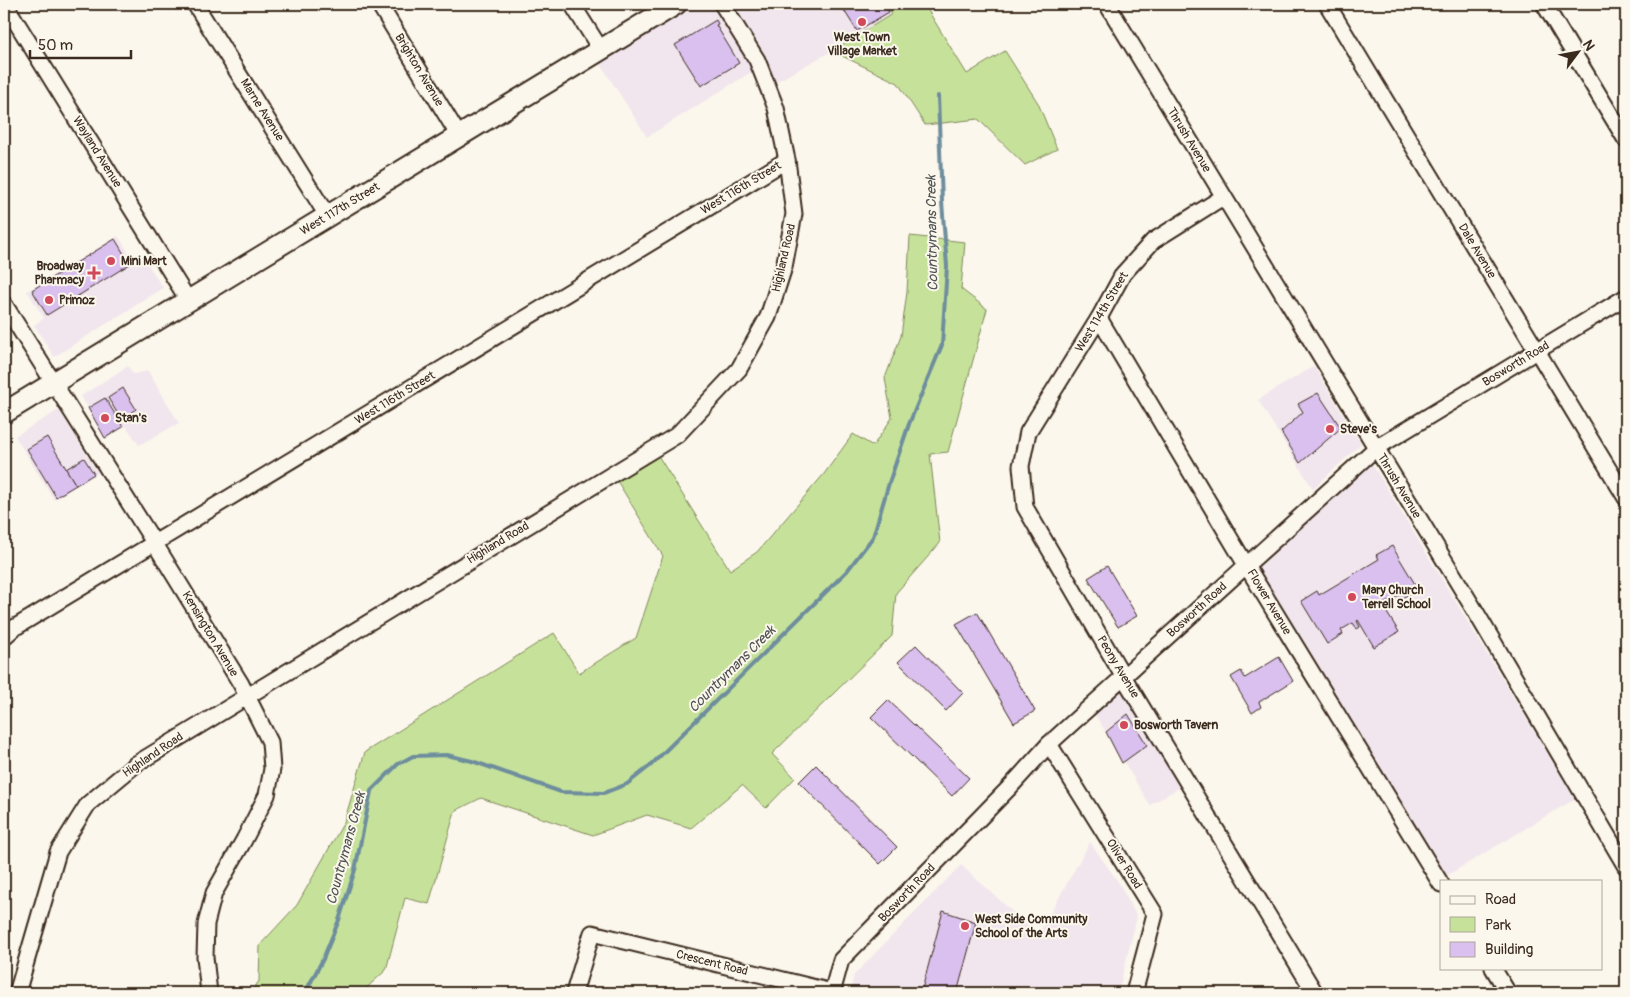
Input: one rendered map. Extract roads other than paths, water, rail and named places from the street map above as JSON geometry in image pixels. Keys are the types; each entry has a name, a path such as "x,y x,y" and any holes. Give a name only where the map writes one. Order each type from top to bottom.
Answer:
{"main road":[{"name":"West 117th Street","path":"4,413 676,4"}],"street":[{"name":"Wayland Avenue","path":"5,4 188,300"},
{"name":"Marne Avenue","path":"195,4 328,217"},
{"name":"Brighton Avenue","path":"379,4 459,136"},
{"path":"572,4 601,50"},
{"name":"Highland Road","path":"17,993 58,852 88,804 136,764 677,435 739,369 768,317 784,267 794,214 776,108 759,66 722,4"},
{"name":"Thrush Avenue","path":"1107,4 1474,609 1626,867"},
{"name":"Dale Avenue","path":"1327,4 1626,498"},
{"path":"1544,4 1626,140"},
{"name":"West 116th Street","path":"4,637 14,628 786,160"},
{"name":"West 114th Street","path":"1028,432 1099,318 1123,274 1153,241 1223,197"},
{"name":"Bosworth Road","path":"832,993 841,960 1010,787 1049,744 1376,448 1626,298"},
{"name":"Kensington Avenue","path":"4,304 248,695 270,742 272,769 267,795 214,893 206,924 205,957 209,993"},
{"name":"Flower Avenue","path":"1099,318 1246,566 1440,882"},
{"name":"Peony Avenue","path":"1028,432 1021,466 1024,507 1123,676 1315,993"},
{"name":"Oliver Road","path":"1049,744 1155,914 1134,993"},
{"name":"Crescent Road","path":"574,993 592,933 832,993"},
{"path":"1494,970 1508,993"}],"waterway":[{"name":"Countrymans Creek","path":"305,993 323,959 339,920 355,870 371,791 398,764 413,756 447,755 472,761 561,792 604,793 627,784 650,766 847,571 873,537 909,424 942,345 947,266 942,202 938,96"}],"place":[{"name":"West Town Village Market","path":"862,22"},
{"name":"Mini Mart","path":"111,261"},
{"name":"Broadway Pharmacy","path":"94,273"},
{"name":"Primoz","path":"49,300"},
{"name":"Stan's","path":"105,418"},
{"name":"Steve's","path":"1330,429"},
{"name":"Mary Church Terrell School","path":"1352,597"},
{"name":"Bosworth Tavern","path":"1124,725"},
{"name":"West Side Community School of the Arts","path":"965,926"}]}
